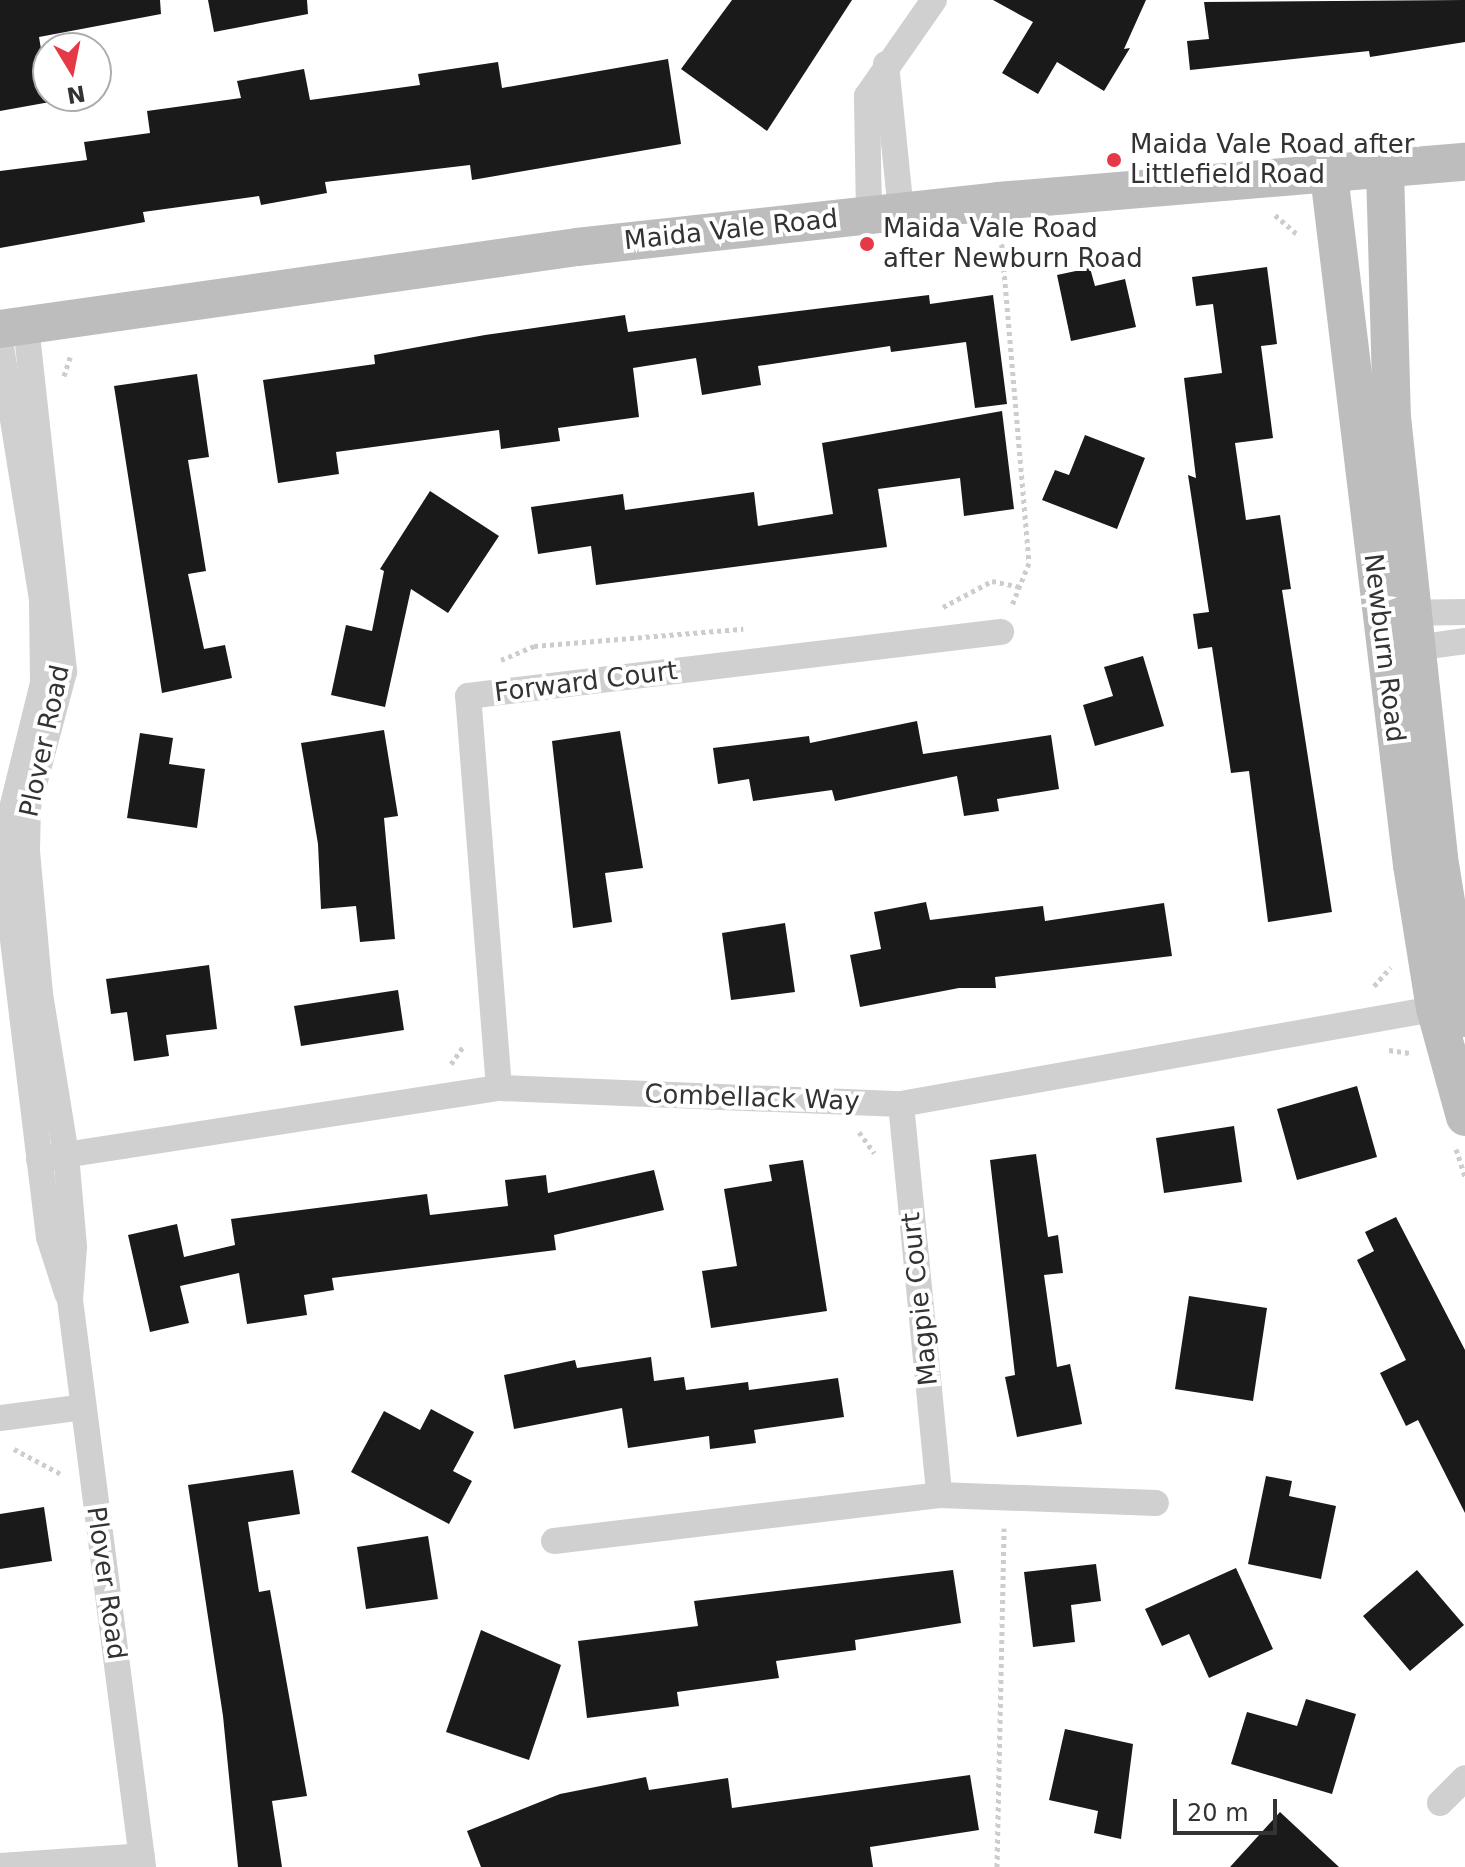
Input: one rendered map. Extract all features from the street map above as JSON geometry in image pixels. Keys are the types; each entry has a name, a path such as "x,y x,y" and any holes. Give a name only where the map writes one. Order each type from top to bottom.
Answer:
{"main road":[{"name":"Maida Vale Road","path":"9,331 577,247 998,201 1465,162"},
{"name":"Newburn Road","path":"1385,170 1397,632"},
{"name":"Newburn Road","path":"1329,175 1453,1010 1458,1124"}],"street":[{"path":"885,213 867,96 886,64 934,0"},
{"name":"Plover Road","path":"9,331 57,564 64,672 28,806 27,851 40,994 66,1155 74,1247 70,1300 143,1862"},
{"name":"Plover Road","path":"9,331 42,600 43,683 2,849 51,1255 70,1300"},
{"path":"1397,632 1465,612"},
{"name":"Forward Court","path":"499,1088 468,696 1001,632"},
{"path":"1397,632 1465,641"},
{"name":"Combellack Way","path":"39,1159 499,1088 901,1104 1453,1010"},
{"name":"Magpie Court","path":"901,1104 939,1495"},
{"path":"0,1418 83,1407"},
{"path":"554,1541 939,1495 1156,1503"},
{"path":"1440,1803 1465,1778"},
{"path":"0,1866 143,1862"}],"path":[{"path":"998,201 1029,563 1001,632"},
{"path":"1263,210 1303,244"},
{"path":"62,384 72,353 81,348"},
{"path":"934,611 992,581 1020,587"},
{"path":"468,696 507,655 534,646 754,628"},
{"path":"1366,988 1391,971 1393,958"},
{"path":"425,1100 423,1077 458,1059 466,1041"},
{"path":"1377,1049 1406,1051 1422,1060"},
{"path":"1458,1124 1465,1177"},
{"path":"851,1126 873,1151 879,1173 907,1170"},
{"path":"997,1867 1005,1497"}],"building":[{"path":"0,0 160,0 161,14 66,32 32,32 32,105 0,111"},
{"path":"208,0 307,0 308,14 214,32"},
{"path":"732,0 852,0 767,131 681,69"},
{"path":"993,0 1146,0 1124,49 1130,48 1104,91 1057,62 1038,94 1002,73 1033,22"},
{"path":"1465,0 1465,42 1370,57 1369,51 1190,70 1187,41 1209,39 1204,2"},
{"path":"668,59 681,144 472,180 470,165 325,182 327,193 261,205 259,196 143,212 145,222 0,248 0,171 87,160 84,142 150,133 147,111 241,98 237,81 304,69 310,100 420,85 418,74 498,62 502,88"},
{"path":"1267,267 1277,344 1261,346 1273,438 1235,443 1246,520 1280,515 1291,589 1282,590 1332,912 1268,922 1249,771 1231,773 1212,647 1198,649 1193,614 1209,612 1188,475 1196,478 1184,378 1222,373 1213,304 1196,306 1192,277"},
{"path":"1090,268 1095,286 1125,279 1136,327 1071,341 1057,275"},
{"path":"929,295 930,304 993,295 1007,404 975,408 966,342 891,352 890,346 758,366 761,385 702,395 696,358 633,368 639,417 558,428 560,441 501,449 499,430 336,452 339,474 278,483 263,380 375,364 374,355 485,335 625,315 628,332"},
{"path":"197,374 209,457 188,460 206,571 188,574 204,649 225,645 232,678 162,693 114,386"},
{"path":"1002,411 1014,509 964,516 960,478 878,489 887,547 596,585 591,546 538,554 531,507 623,494 625,510 754,492 758,526 833,514 822,443"},
{"path":"1085,435 1145,458 1117,529 1042,500 1055,470 1069,475"},
{"path":"430,491 499,536 448,613 411,589 385,707 331,695 346,625 372,631 384,571 380,569"},
{"path":"1143,656 1164,726 1095,746 1083,705 1113,696 1104,667"},
{"path":"917,721 923,754 1051,735 1059,789 997,799 999,811 964,816 957,776 835,801 832,790 753,801 749,779 718,784 713,748 809,736 810,743"},
{"path":"384,730 398,816 384,818 395,939 360,942 356,906 321,909 318,844 301,743"},
{"path":"620,731 643,868 605,873 612,922 573,928 552,741"},
{"path":"140,733 173,738 169,764 205,769 197,828 127,818"},
{"path":"926,902 930,920 1043,906 1045,921 1164,903 1172,956 995,977 996,988 959,988 860,1007 850,955 881,949 874,912"},
{"path":"785,923 795,992 731,1000 722,933"},
{"path":"209,965 217,1029 166,1035 169,1056 134,1061 127,1012 111,1014 106,979"},
{"path":"398,990 404,1030 301,1046 294,1006"},
{"path":"1357,1086 1377,1157 1297,1180 1277,1109"},
{"path":"1234,1126 1242,1182 1164,1193 1156,1138"},
{"path":"1036,1154 1048,1237 1058,1235 1063,1273 1044,1275 1057,1367 1070,1364 1082,1424 1017,1437 1005,1377 1015,1375 990,1160"},
{"path":"803,1160 827,1311 711,1328 702,1271 737,1266 724,1189 772,1181 769,1165"},
{"path":"654,1170 664,1210 554,1235 556,1250 332,1278 334,1290 304,1295 307,1315 247,1324 239,1273 180,1286 189,1323 150,1332 128,1235 177,1224 184,1257 235,1245 231,1219 427,1194 430,1215 508,1206 505,1180 546,1175 548,1193"},
{"path":"1396,1217 1465,1350 1465,1513 1418,1420 1406,1426 1380,1373 1406,1360 1357,1260 1374,1251 1365,1232"},
{"path":"1189,1296 1267,1308 1253,1401 1175,1389"},
{"path":"651,1357 654,1381 684,1377 686,1390 748,1382 749,1390 838,1378 844,1417 754,1430 756,1443 710,1449 709,1436 628,1448 622,1408 514,1429 504,1375 575,1360 577,1368"},
{"path":"431,1409 474,1432 453,1471 472,1481 449,1524 351,1472 384,1411 420,1430"},
{"path":"293,1470 300,1514 248,1522 259,1592 270,1590 307,1796 272,1801 282,1867 238,1867 223,1716 188,1485"},
{"path":"1266,1476 1292,1481 1289,1496 1336,1506 1321,1579 1248,1564"},
{"path":"44,1507 52,1561 0,1569 0,1514"},
{"path":"428,1536 438,1599 366,1609 357,1547"},
{"path":"1096,1564 1101,1601 1071,1605 1075,1642 1033,1647 1024,1572"},
{"path":"1236,1568 1273,1649 1209,1678 1189,1634 1162,1646 1145,1609"},
{"path":"953,1570 961,1623 855,1640 856,1650 776,1661 779,1678 677,1692 679,1706 587,1718 578,1641 698,1626 694,1601"},
{"path":"1417,1570 1464,1625 1410,1671 1363,1616"},
{"path":"481,1630 561,1665 529,1760 446,1732"},
{"path":"1306,1699 1356,1714 1332,1794 1231,1764 1247,1712 1297,1726"},
{"path":"1065,1729 1133,1744 1121,1839 1094,1833 1098,1811 1049,1800"},
{"path":"970,1775 979,1830 870,1847 873,1867 481,1867 467,1831 560,1794 646,1777 649,1790 728,1778 732,1808"},
{"path":"1280,1812 1339,1867 1230,1867"}],"place":[{"name":"Maida Vale Road after Littlefield Road","path":"1114,160"},
{"name":"Maida Vale Road after Newburn Road","path":"867,244"}]}
